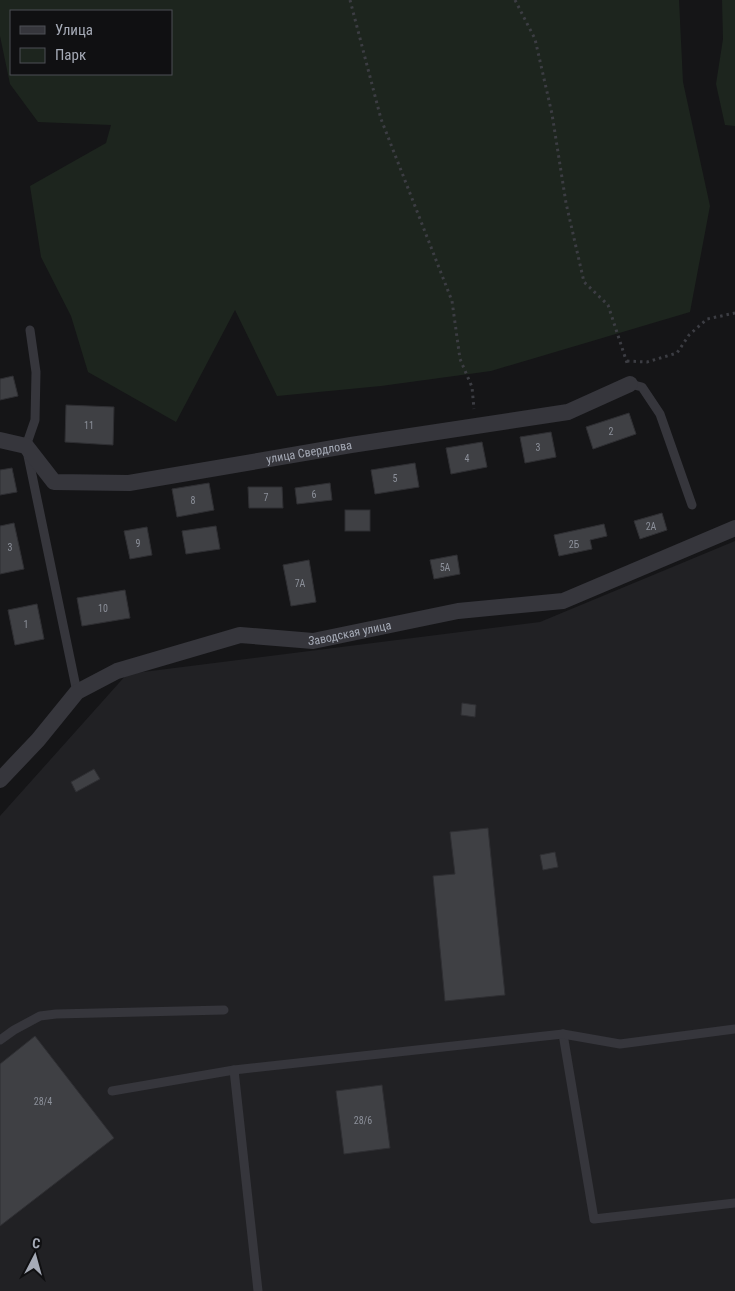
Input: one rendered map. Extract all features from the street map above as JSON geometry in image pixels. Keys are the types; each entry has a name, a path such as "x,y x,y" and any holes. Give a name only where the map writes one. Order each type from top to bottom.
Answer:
{"street":[{"name":"улица Свердлова","path":"26,446 54,482 129,483 351,445 568,412 630,384"},
{"path":"0,440 26,446"},
{"name":"Заводская улица","path":"0,780 38,740 77,692 117,670 240,634 313,641 458,611 563,601 735,528"}],"lane":[{"path":"30,330 36,372 35,420 26,446 77,692"},
{"path":"630,384 642,387 660,414 692,506"},
{"path":"0,1040 40,1016 224,1010"},
{"path":"112,1091 234,1070 563,1034 620,1044 735,1029"},
{"path":"563,1034 594,1219 735,1203"},
{"path":"234,1070 258,1291"}],"path":[{"path":"350,0 381,119 452,301 460,360 472,387 474,427"},
{"path":"515,0 535,39 552,114 566,203 584,282 608,305 627,362 630,384"},
{"path":"627,362 647,362 677,353 689,335 707,319 735,313"}],"shaded area":[{"path":"735,541 735,1291 0,1291 0,816 127,674 540,622"}],"green space":[{"path":"0,0 679,0 683,82 710,206 690,312 491,371 381,386 277,396 235,310 176,422 88,372 71,316 41,257 30,186 106,143 111,125 38,122 10,84 0,36"},
{"path":"722,0 735,0 735,126 725,125 716,84 723,39"}],"building":[{"path":"13,376 18,396 0,400 0,379"},
{"path":"66,405 114,407 113,445 65,442"},
{"path":"629,413 636,434 593,449 586,427"},
{"path":"551,432 556,457 525,463 520,437"},
{"path":"482,442 487,467 451,474 446,448"},
{"path":"415,463 419,487 375,494 371,470"},
{"path":"12,468 17,492 0,495 0,470"},
{"path":"209,483 214,510 177,517 172,489"},
{"path":"330,483 332,500 297,504 295,488"},
{"path":"248,487 282,487 283,508 249,508"},
{"path":"345,510 370,510 370,531 345,531"},
{"path":"662,513 667,530 640,539 634,521"},
{"path":"14,523 24,569 0,574 0,526"},
{"path":"604,524 607,536 590,540 592,549 559,556 554,535"},
{"path":"216,526 220,549 186,554 182,531"},
{"path":"147,527 152,555 130,559 124,531"},
{"path":"457,555 460,574 434,579 430,560"},
{"path":"309,560 316,602 291,606 283,565"},
{"path":"125,590 130,618 82,626 77,598"},
{"path":"37,604 44,639 15,645 8,610"},
{"path":"462,703 476,705 475,717 461,715"},
{"path":"94,769 100,779 76,792 71,782"},
{"path":"488,828 505,995 445,1001 433,876 455,874 450,832"},
{"path":"555,852 558,867 543,870 540,855"},
{"path":"35,1036 114,1138 0,1226 0,1064"},
{"path":"382,1085 390,1148 344,1154 336,1091"}]}
